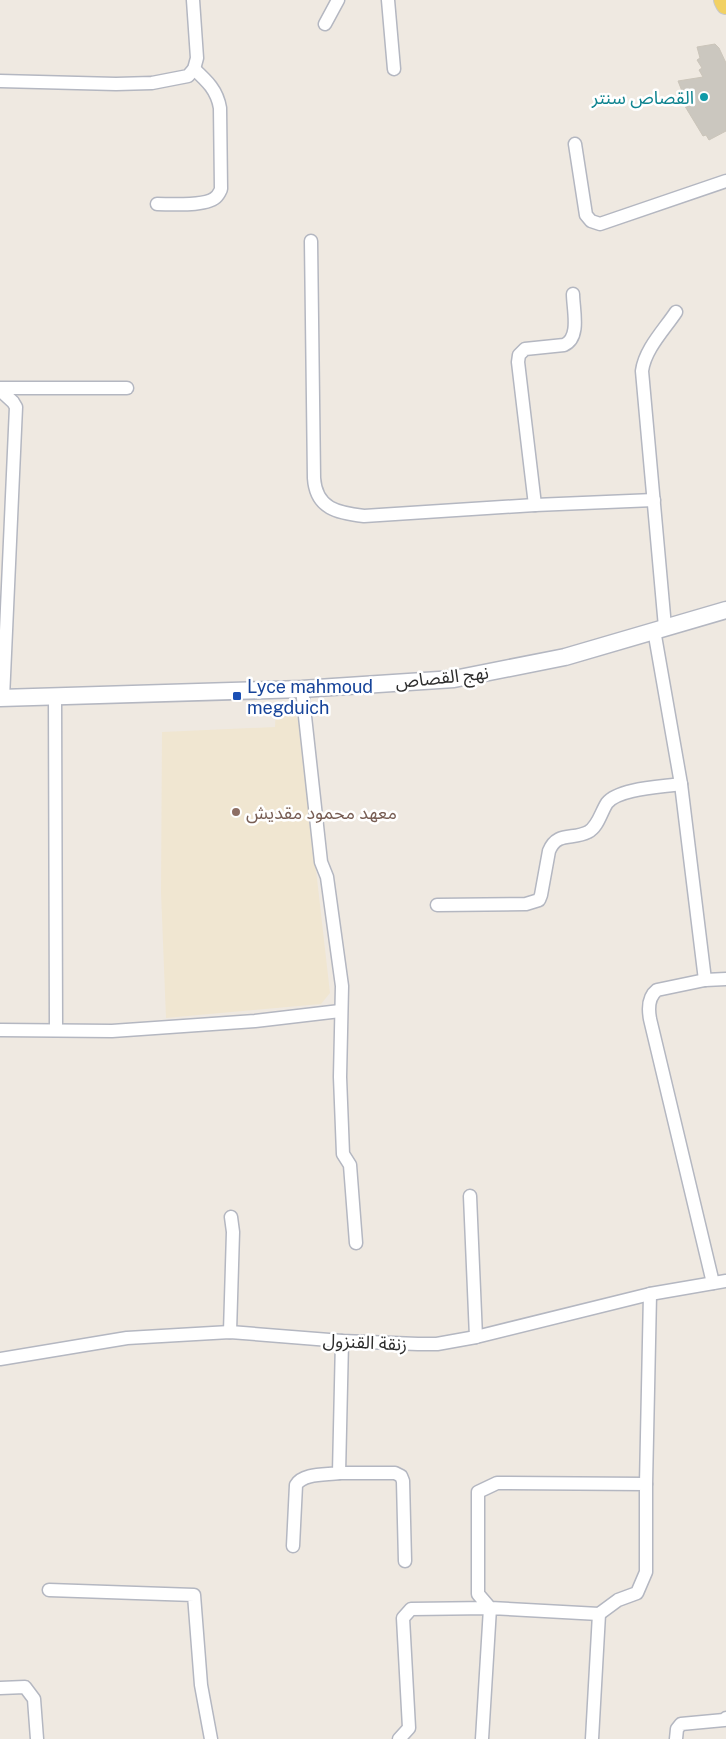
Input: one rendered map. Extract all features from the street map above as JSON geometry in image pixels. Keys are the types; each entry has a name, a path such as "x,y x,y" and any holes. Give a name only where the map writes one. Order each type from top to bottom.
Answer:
{"main road":[{"path":"724,0 726,4"}],"street":[{"path":"0,82 116,84 152,83 184,78 194,70 197,58 193,0"},
{"path":"325,24 338,0"},
{"path":"388,0 394,69"},
{"path":"158,204 204,203 218,196 221,189 219,102 214,90 194,70"},
{"path":"575,144 586,215 591,221 600,224 726,181"},
{"path":"311,241 314,478 315,490 322,501 345,514 364,516 535,505 654,500"},
{"path":"535,505 518,362 519,355 525,349 564,345 573,339 573,294"},
{"path":"676,312 648,352 642,370 654,500 660,628 705,980"},
{"path":"0,389 127,388"},
{"path":"0,389 15,404 16,413 2,698"},
{"name":"نهج القصاص","path":"2,698 302,689 454,679 565,656 726,610"},
{"path":"302,689 321,862 326,877 342,986 340,1077 343,1154 350,1165 356,1243"},
{"path":"55,695 56,1029"},
{"path":"437,905 526,904 539,900 549,851 551,845 556,840 588,832 595,826 607,804 618,795 681,784"},
{"path":"713,1283 650,1019 649,1006 653,993 658,990 705,980 726,979"},
{"path":"0,1030 112,1031 255,1021 340,1011"},
{"path":"470,1196 476,1336"},
{"path":"230,1332 233,1232 231,1217"},
{"name":"زنقة القنزول","path":"0,1359 127,1338 230,1332 342,1341 437,1344 650,1294 726,1281"},
{"path":"399,1739 408,1728 403,1618 411,1609 490,1608 600,1614 618,1600 637,1593 646,1572 650,1294"},
{"path":"339,1473 342,1341"},
{"path":"293,1546 297,1482 303,1478 339,1473 395,1473 401,1476 403,1481 405,1561"},
{"path":"482,1739 490,1608 478,1594 478,1492 497,1483 646,1484"},
{"path":"49,1590 194,1595 201,1685 211,1739"},
{"path":"592,1739 600,1614"},
{"path":"0,1688 25,1687 34,1699 37,1739"},
{"path":"676,1739 677,1730 681,1724 724,1720 726,1718"}],"shaded area":[{"name":"معهد محمود مقديش","path":"276,707 286,707 299,720 330,993 321,1004 166,1018 161,892 162,732 275,727"}],"building":[{"name":"القصاص سنتر","path":"715,44 726,63 726,131 709,140 706,135 703,136 683,103 685,101 679,92 682,91 678,81 703,77 699,70 702,68 697,60 700,58 697,47"}],"place":[{"name":"القصاص سنتر","path":"704,97"},
{"name":"Lyce mahmoud megduich","path":"237,696"},
{"name":"معهد محمود مقديش","path":"236,812"}]}
